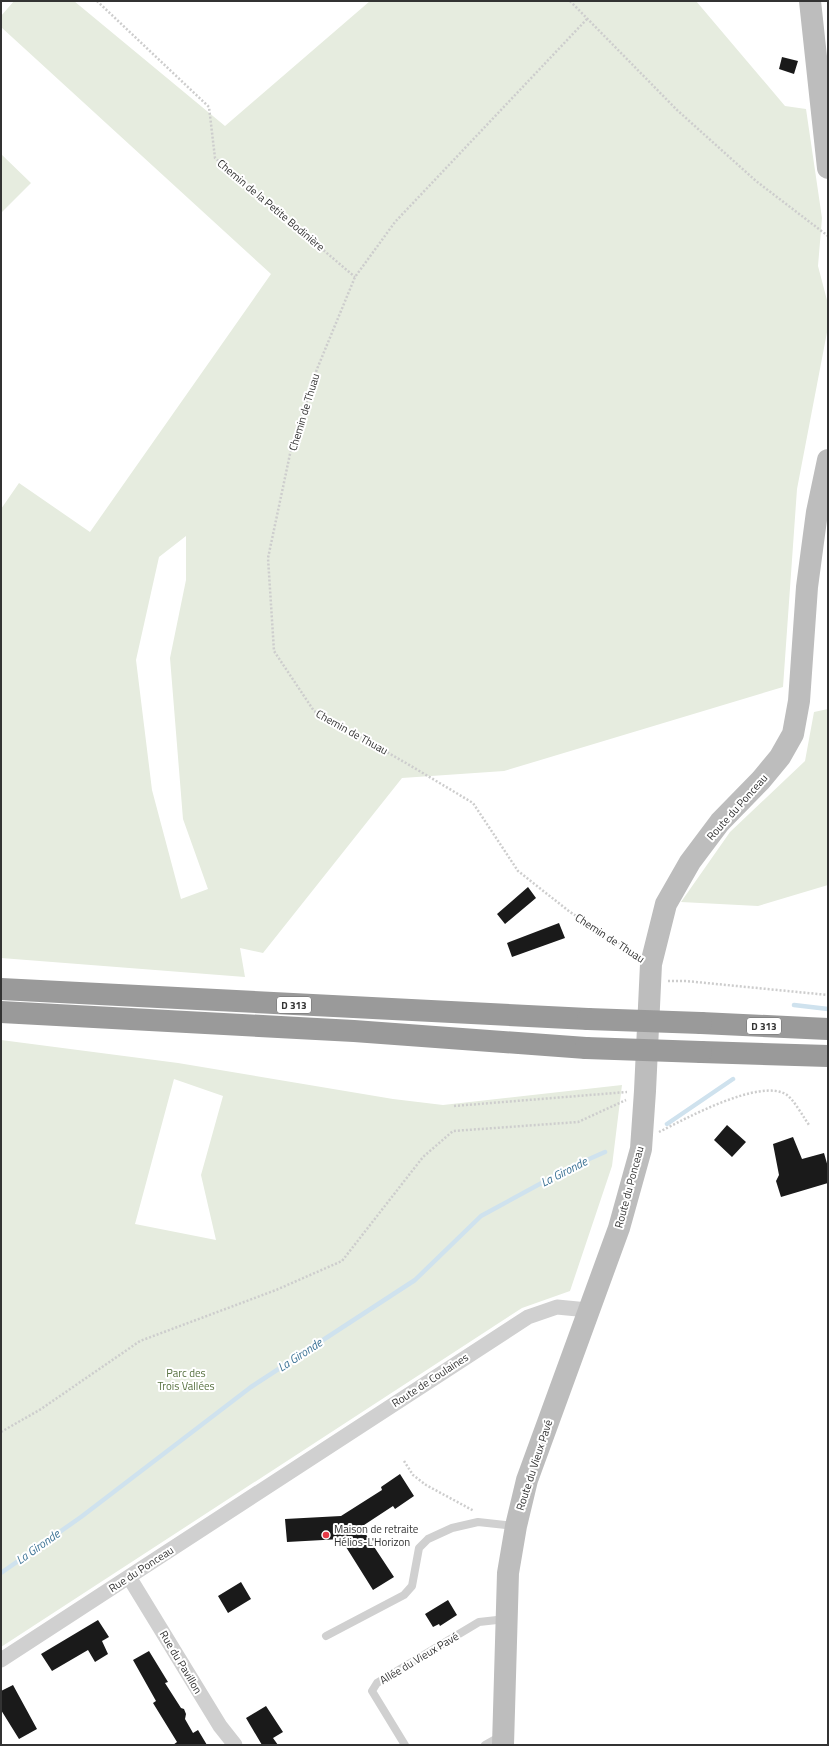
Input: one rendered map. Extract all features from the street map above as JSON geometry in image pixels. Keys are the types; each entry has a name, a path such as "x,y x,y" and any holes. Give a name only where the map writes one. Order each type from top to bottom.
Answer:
{"highway":[{"name":"D 313","path":"1,989 588,1019 828,1029"},
{"name":"D 313","path":"1,1012 354,1031 586,1048 828,1056"}],"street":[{"path":"810,1 828,168"},
{"name":"Route du Ponceau","path":"588,1310 618,1228 641,1149 650,973 666,904 690,862 720,822 761,780 780,757 793,734 799,701 807,587 817,512 828,460"},
{"name":"Route de Coulaines","path":"281,1477 528,1317 557,1307 588,1310"},
{"name":"Route du Vieux Pavé","path":"497,1742 508,1573 516,1526 527,1480 588,1310"},
{"name":"Rue du Ponceau","path":"1,1660 281,1477"},
{"name":"Rue du Pavillon","path":"129,1577 220,1726 235,1745"}],"lane":[{"path":"326,1636 404,1595 412,1586 419,1548 428,1539 452,1528 478,1522 516,1526"},
{"name":"Allée du Vieux Pavé","path":"405,1745 372,1691 377,1683 478,1622 506,1619"}],"path":[{"name":"Chemin de la Petite Bodinière","path":"97,1 209,107 215,158 355,277"},
{"path":"570,1 688,120 756,181 828,236"},
{"name":"Chemin de Thuau","path":"587,19 395,222 355,277 317,369 290,454 268,558 274,651 314,711 473,803 518,871 650,973"},
{"path":"650,973 686,981 828,995"},
{"path":"454,1106 645,1091"},
{"path":"1,1432 42,1409 140,1341 276,1290 342,1261 423,1157 454,1131 578,1122 645,1091"},
{"path":"641,1141 735,1096 772,1091 787,1095 809,1125"},
{"path":"404,1461 413,1475 426,1485 472,1511 479,1512"}],"green space":[{"path":"14,1 74,1 225,126 370,1 696,1 785,106 806,109 822,218 818,266 828,304 828,327 797,489 783,687 504,771 402,778 263,953 240,948 245,977 1,958 1,509 19,483 90,532 271,274 1,27 1,16","holes":["186,536 186,580 170,658 183,819 208,889 181,899 152,790 136,660 159,557"]},
{"path":"1,154 31,183 1,213"},
{"path":"828,709 828,885 758,906 681,902 730,832 805,761 814,712"},
{"name":"Parc des Trois Vallées","path":"1,1040 178,1063 393,1099 443,1105 622,1085 612,1166 570,1291 522,1308 1,1647","holes":["174,1079 223,1096 201,1175 216,1240 135,1224"]}],"building":[{"path":"782,57 798,61 794,74 779,69"},
{"path":"528,887 536,898 505,924 497,914"},
{"path":"559,923 565,938 512,957 507,943"},
{"path":"727,1125 746,1142 732,1157 714,1140"},
{"path":"793,1137 802,1159 824,1153 828,1167 828,1183 781,1197 776,1181 779,1175 773,1144"},
{"name":"Maison de retraite Hélios-L'Horizon","path":"400,1474 414,1496 395,1509 393,1506 361,1527 394,1577 373,1590 341,1539 287,1542 285,1519 341,1516 382,1490 381,1487"},
{"path":"241,1582 251,1599 228,1613 218,1596"},
{"path":"448,1600 457,1615 440,1626 439,1624 433,1627 425,1614"},
{"path":"98,1620 109,1637 102,1641 108,1654 95,1662 88,1650 52,1671 41,1654"},
{"path":"149,1651 168,1682 165,1683 181,1708 184,1709 186,1714 185,1719 193,1733 198,1730 207,1745 173,1745 177,1742 153,1703 156,1701 133,1660"},
{"path":"13,1685 37,1729 19,1739 1,1710 1,1691"},
{"path":"266,1706 283,1732 273,1738 278,1745 262,1745 246,1718"}],"waterway":[{"name":"La Gironde","path":"794,1005 828,1009"},
{"name":"La Gironde","path":"667,1124 733,1079"},
{"name":"La Gironde","path":"1,1573 81,1517 251,1387 415,1280 481,1216 571,1167 605,1152"}],"place":[{"name":"Maison de retraite Hélios-L'Horizon","path":"326,1535"}]}
